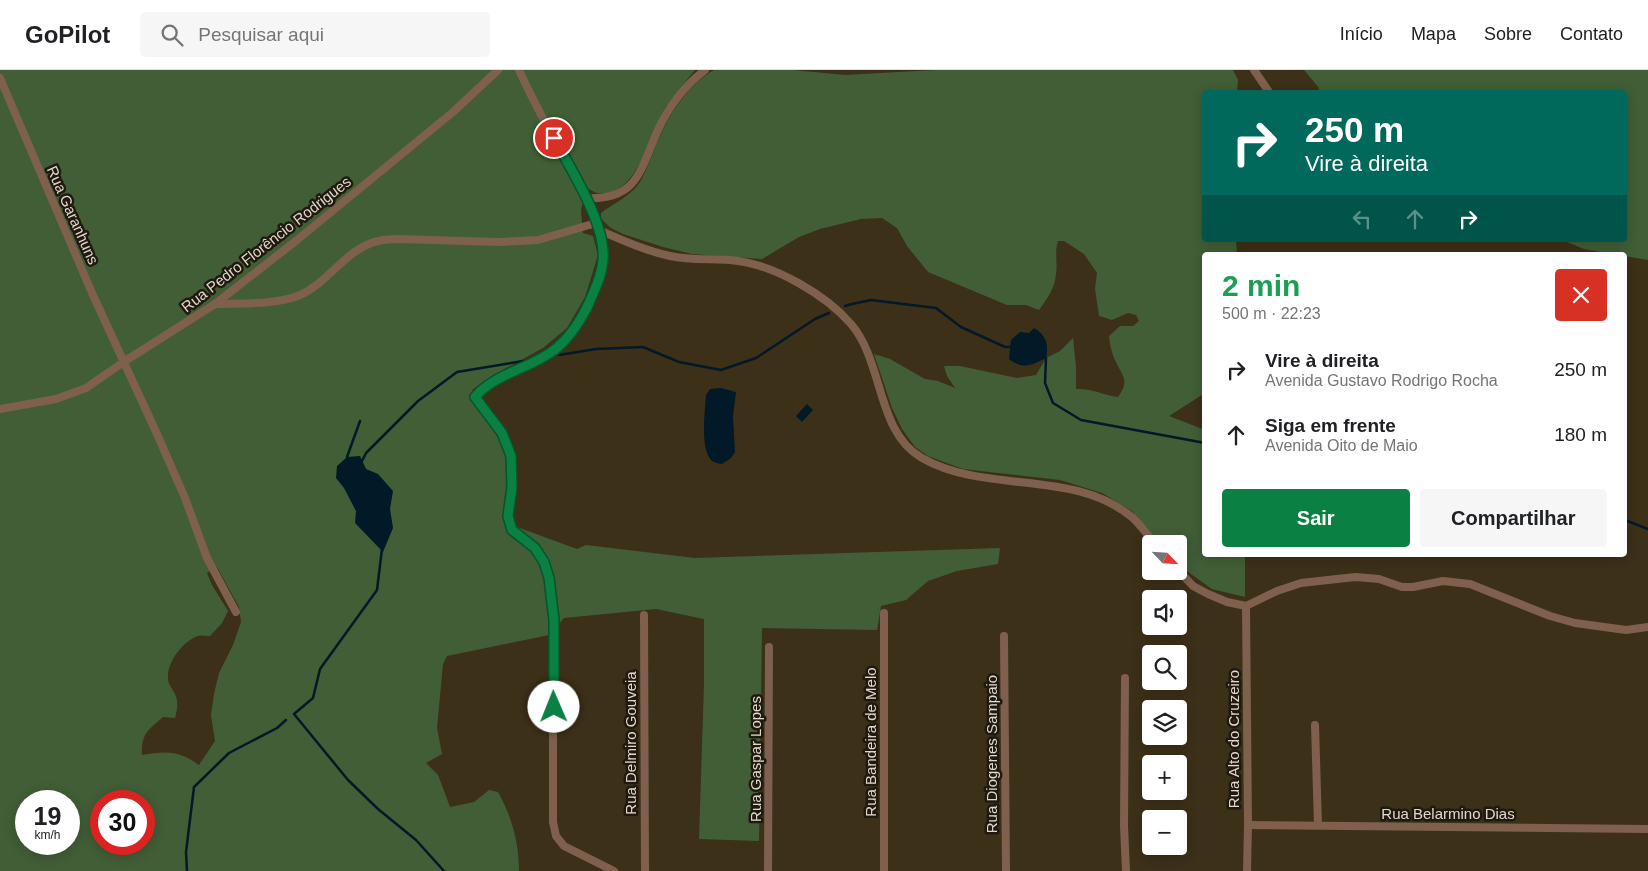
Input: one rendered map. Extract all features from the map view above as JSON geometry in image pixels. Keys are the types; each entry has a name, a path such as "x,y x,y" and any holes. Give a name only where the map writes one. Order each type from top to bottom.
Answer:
{"street":[{"name":"Rua Pedro Florêncio Rodrigues","path":"0,409 49,400 86,388 215,304 298,240 438,124 498,70"},
{"path":"519,70 598,226 603,253 601,272 589,302 575,328 564,341 532,364 496,379 482,389 475,397 502,433 511,456 512,487 508,516 512,530 535,548 544,562 549,578 554,620 552,796 555,832 559,841 564,846 614,871"},
{"path":"585,198 602,199 611,197 628,188 642,167 668,110 680,92 704,70"},
{"path":"1254,70 1268,90"},
{"name":"Rua Garanhuns","path":"0,78 92,293 125,361 179,483 207,558 236,612"},
{"path":"215,304 269,301 300,295 317,284 362,248 373,242 383,240 531,241 598,226 649,250 668,256 746,262 802,286 836,309 856,330 871,359 889,416 900,438 911,451 951,472 1006,482 1056,487 1091,496 1112,505 1129,516 1148,535"},
{"path":"1188,580 1208,594 1228,602 1246,606 1277,591 1294,586 1337,579 1379,580 1402,587 1413,587 1443,581 1476,586 1550,616 1576,623 1626,630 1648,628"},
{"name":"Rua Alto do Cruzeiro","path":"1246,606 1247,871"},
{"name":"Rua Bandeira de Melo","path":"884,613 884,871"},
{"name":"Rua Delmiro Gouveia","path":"644,615 645,871"},
{"name":"Rua Diogenes Sampaio","path":"1004,636 1006,871"},
{"name":"Rua Gaspar Lopes","path":"768,871 769,647"},
{"path":"1125,678 1124,816 1126,871"},
{"path":"1315,725 1318,825"},
{"name":"Rua Belarmino Dias","path":"1248,825 1648,829"}],"green space":[{"path":"0,70 695,70 664,110 645,153 631,178 621,187 610,192 597,193 586,188 581,210 583,233 593,236 598,255 585,297 567,328 543,348 492,376 472,390 482,399 511,449 511,519 517,527 577,549 586,545 695,558 1000,548 998,564 957,571 928,581 906,600 881,606 877,630 762,628 759,841 699,839 704,619 656,609 564,618 549,635 447,656 443,664 437,728 442,754 426,763 438,775 450,807 474,802 489,790 498,792 514,830 518,850 519,871 0,871","holes":["217,567 239,607 241,622 233,645 219,673 214,694 211,715 215,741 199,765 178,754 158,753 142,755 146,733 163,717 175,718 177,699 168,678 168,672 173,659 187,642 199,636 210,636 222,623 228,611 207,573"]},
{"path":"714,70 793,70 845,75 935,70 1233,70 1238,80 1237,90 1202,90 1202,242 1236,242 1237,252 1202,252 1202,395 1169,416 1202,429 1202,557 1245,557 1245,597 1212,589 1188,572 1188,535 1152,535 1132,511 1102,493 1060,480 963,469 928,456 915,447 902,429 892,408 874,354 890,359 925,379 938,381 955,388 947,376 944,366 960,366 1017,378 1036,375 1046,358 1060,351 1073,338 1076,389 1118,397 1124,380 1115,361 1109,336 1120,326 1133,326 1139,321 1136,315 1128,313 1112,320 1099,316 1095,289 1097,273 1084,254 1064,241 1058,241 1054,284 1039,310 1026,305 1007,305 928,272 907,246 897,228 882,218 861,219 820,229 799,237 762,259 692,254 663,247 623,234 611,228 601,219 601,213 627,195 640,182 666,123 677,105 698,82"},
{"path":"1304,70 1648,70 1648,260 1627,256 1627,252 1601,252 1584,249 1567,242 1627,242 1627,90 1318,90 1319,88"}],"water":[{"path":"1034,328 1046,340 1046,358 1028,365 1019,364 1009,359 1011,340 1020,332 1029,333"},
{"path":"721,388 736,392 733,417 735,452 731,458 722,464 712,461 705,447 704,438 706,395 710,389"},
{"path":"807,404 813,410 802,422 796,416"},
{"path":"360,456 366,469 378,474 393,491 390,509 393,528 383,552 355,523 356,511 344,488 336,478 337,466 347,457"}],"waterway":[{"path":"845,306 871,300 936,308 961,327 1005,347 1011,347"},
{"path":"559,355 596,349 643,347 679,362 721,370 756,358 815,319 829,313"},
{"path":"1044,356 1046,358 1045,383 1053,403 1081,420 1202,442"},
{"path":"361,463 366,453 418,401 457,372 523,361"},
{"path":"348,460 347,457 360,421"},
{"path":"1627,521 1648,529"},
{"path":"382,549 377,590 320,669 313,698 294,714 348,780 378,809 416,840 444,871"},
{"path":"187,871 186,852 194,787 229,753 277,728 286,720"}],"route":[{"path":"554,138 599,230 603,245 601,272 585,310 575,328 564,341 532,364 496,379 482,389 475,397 498,426 511,456 512,492 508,516 512,530 531,543 540,554 549,578 554,620 554,707"}]}
